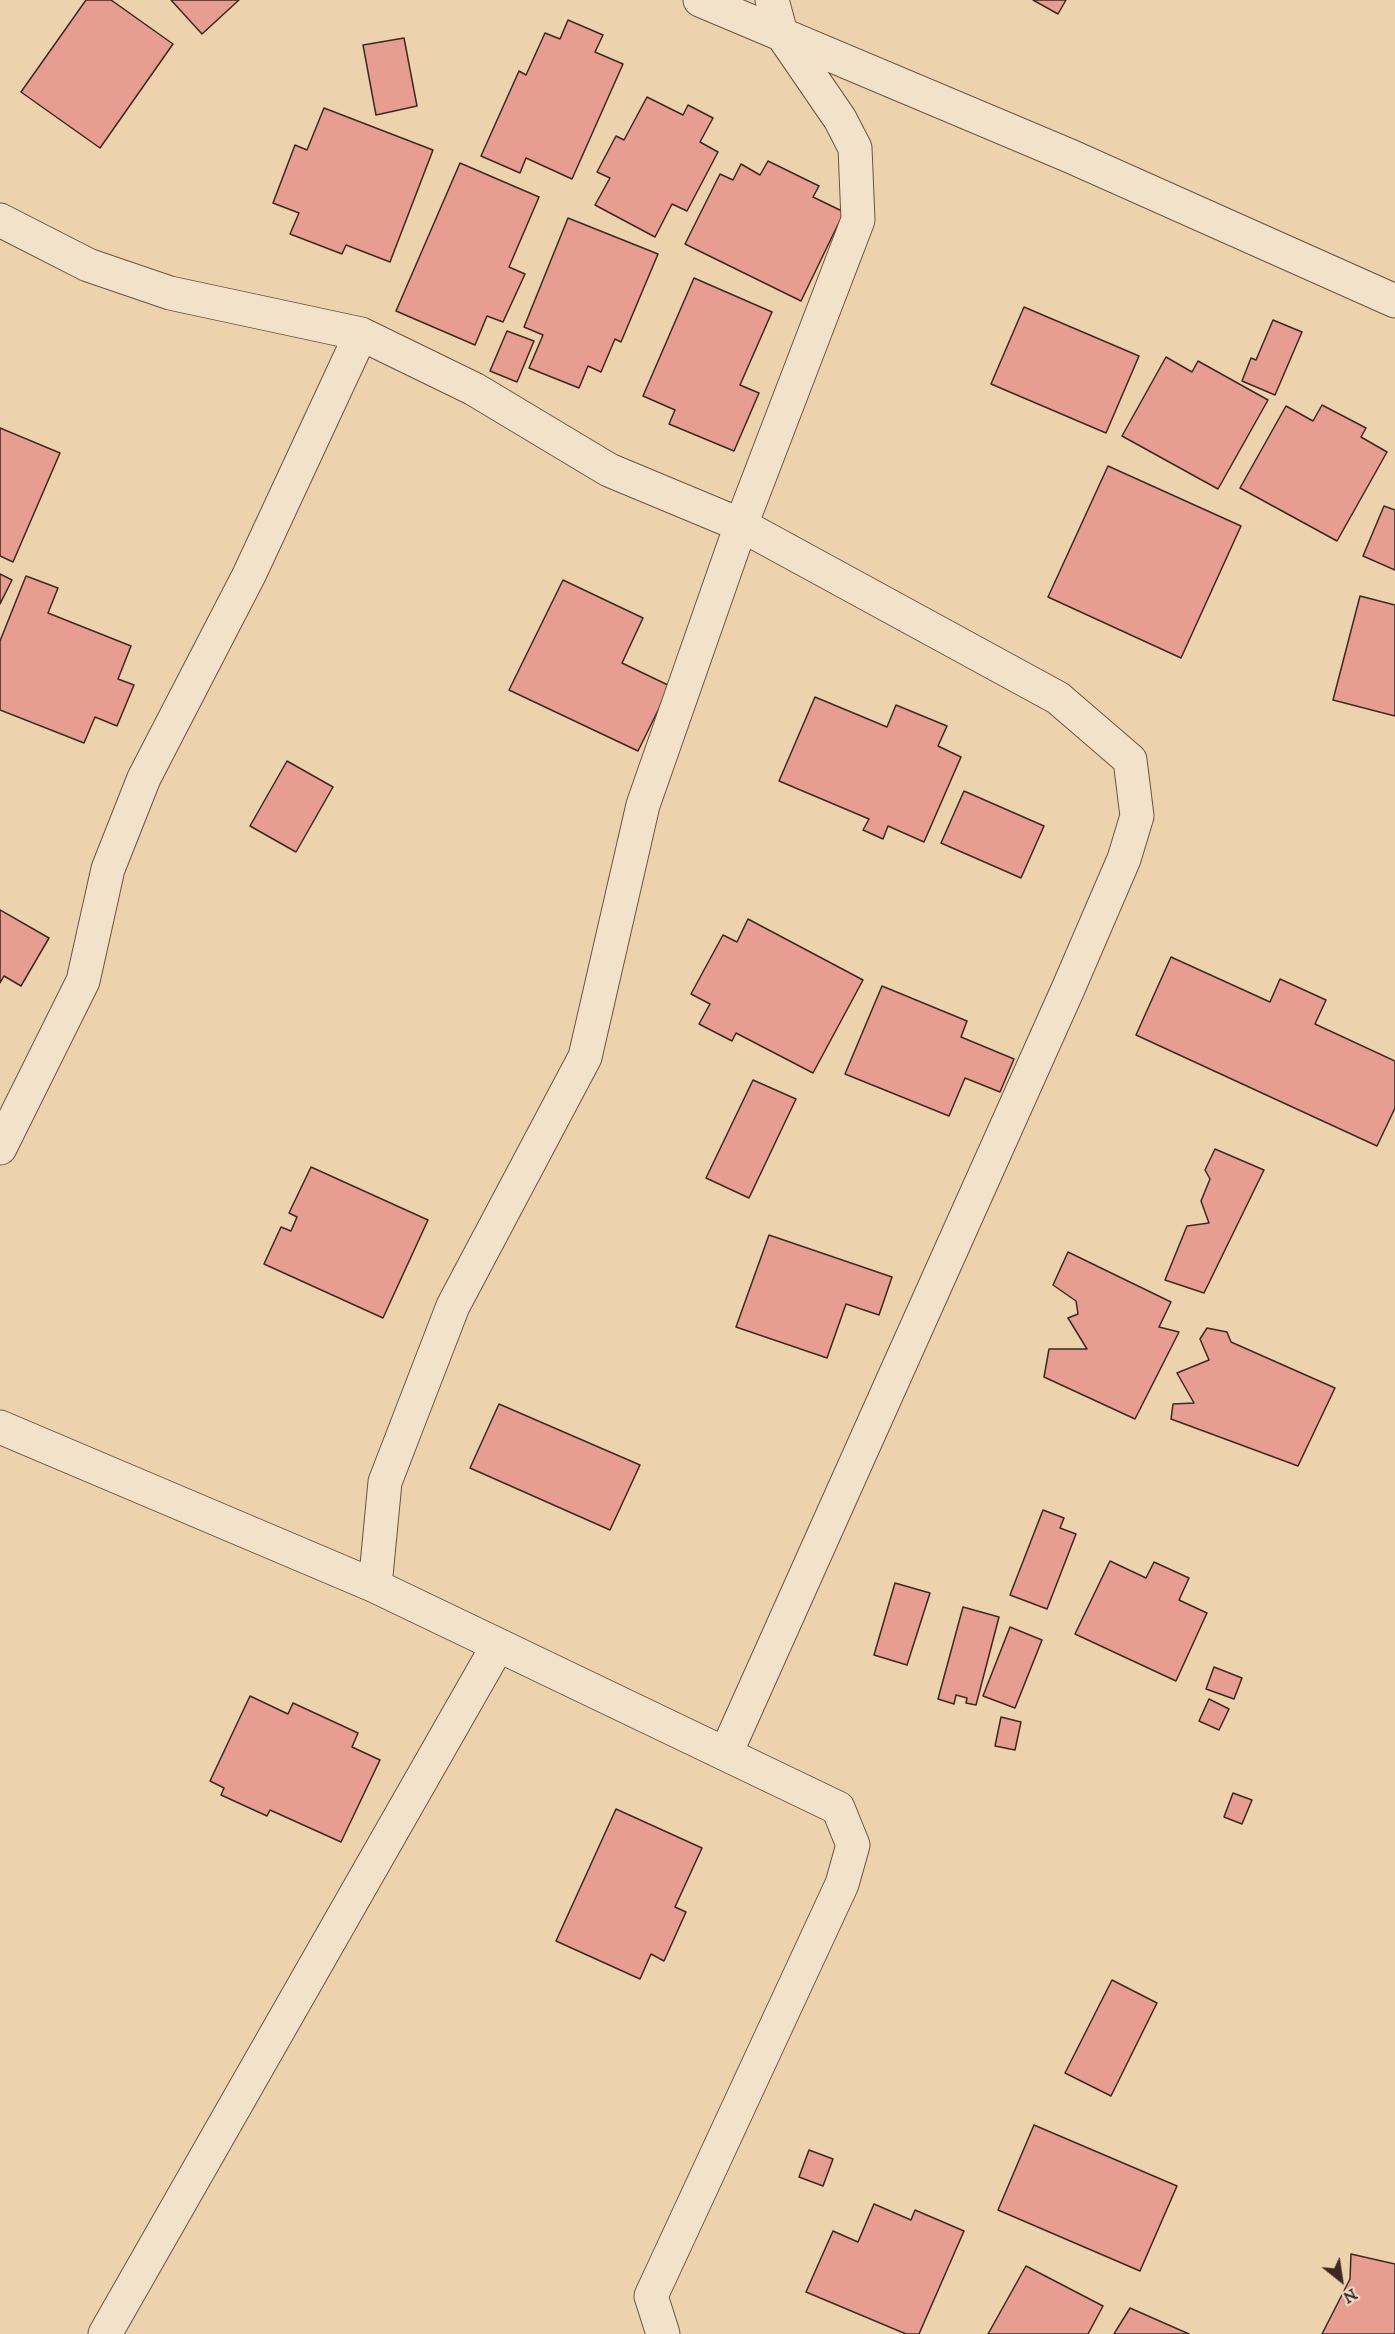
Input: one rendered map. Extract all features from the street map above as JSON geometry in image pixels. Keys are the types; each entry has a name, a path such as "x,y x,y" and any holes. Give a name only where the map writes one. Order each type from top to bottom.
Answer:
{"street":[{"path":"700,0 1070,156 1395,301"},
{"path":"375,1586 385,1482 453,1306 585,1057 643,805 741,525 858,220 855,148 840,119 781,33 772,0"},
{"path":"0,220 88,265 170,293 361,334 474,389 609,470 741,525 1058,698 1130,760 1137,816 1124,859 726,1753"},
{"path":"0,1148 83,981 108,869 144,778 249,576 361,334"},
{"path":"0,1427 375,1586 497,1647 726,1753 838,1809 853,1845 842,1884 651,2296 663,2334"},
{"path":"105,2334 497,1647"}],"building":[{"path":"86,0 111,0 173,44 100,148 21,92"},
{"path":"171,0 239,0 202,34"},
{"path":"1033,0 1066,0 1058,14"},
{"path":"568,20 603,35 595,52 623,64 572,179 526,158 520,173 481,156 519,71 526,75 545,33 560,39"},
{"path":"404,38 417,106 376,115 363,45"},
{"path":"647,97 683,115 688,105 713,118 700,142 718,152 687,211 672,204 655,237 595,205 610,178 597,172 616,136 624,140"},
{"path":"324,108 433,150 390,262 346,245 342,254 290,234 299,213 273,203 295,145 307,150"},
{"path":"768,161 819,186 813,197 844,212 801,301 685,244 720,174 733,180 741,164 760,175"},
{"path":"460,163 539,197 509,267 525,274 503,322 487,316 475,345 396,311"},
{"path":"568,218 658,254 621,342 615,339 601,372 588,366 579,388 529,368 543,335 524,327"},
{"path":"694,278 772,312 740,385 759,393 734,451 669,424 675,410 643,396"},
{"path":"1024,307 1139,356 1106,433 991,384"},
{"path":"1273,320 1302,332 1275,395 1242,381 1251,358 1256,360"},
{"path":"507,331 534,341 517,382 490,371"},
{"path":"1166,357 1192,372 1198,361 1268,400 1218,489 1122,436"},
{"path":"1322,405 1366,428 1361,437 1387,452 1337,541 1240,488 1286,406 1313,421"},
{"path":"0,428 60,453 13,562 0,556"},
{"path":"1108,466 1241,526 1181,658 1048,597"},
{"path":"1384,506 1395,510 1395,570 1363,556"},
{"path":"0,574 12,580 0,604"},
{"path":"26,576 58,588 48,613 131,646 118,679 134,685 117,726 95,717 84,743 0,710 0,641"},
{"path":"563,580 643,618 622,663 670,686 638,751 509,690"},
{"path":"1360,596 1395,605 1395,716 1333,700"},
{"path":"815,697 887,727 896,705 947,726 938,746 961,757 924,842 888,826 883,839 863,830 869,819 779,781"},
{"path":"287,761 333,787 296,852 250,826"},
{"path":"964,791 1044,826 1021,878 941,843"},
{"path":"0,910 49,938 21,986 4,976 0,983"},
{"path":"748,919 863,980 813,1073 736,1033 732,1041 699,1024 710,1004 691,994 723,935 737,942"},
{"path":"1171,957 1270,1002 1280,979 1326,1000 1315,1024 1395,1061 1395,1108 1377,1146 1136,1035"},
{"path":"882,986 967,1021 961,1037 1014,1059 1000,1092 965,1078 949,1116 845,1074"},
{"path":"753,1080 796,1099 749,1198 706,1178"},
{"path":"1215,1149 1264,1170 1204,1293 1165,1280 1187,1226 1209,1223 1201,1201 1210,1179 1205,1170"},
{"path":"311,1167 428,1220 383,1318 264,1264 281,1227 291,1231 297,1217 289,1213"},
{"path":"769,1235 892,1277 879,1315 846,1304 827,1358 736,1327"},
{"path":"1068,1252 1171,1302 1159,1327 1179,1332 1135,1419 1044,1377 1049,1349 1087,1349 1068,1318 1078,1314 1076,1301 1053,1285"},
{"path":"1207,1328 1227,1332 1231,1342 1335,1388 1298,1466 1171,1419 1173,1404 1194,1403 1177,1373 1209,1360 1200,1339"},
{"path":"499,1404 640,1465 610,1530 470,1468"},
{"path":"1043,1510 1064,1518 1060,1528 1076,1534 1047,1609 1010,1595"},
{"path":"1110,1561 1146,1578 1154,1562 1189,1578 1179,1600 1207,1613 1176,1681 1075,1634"},
{"path":"895,1583 930,1593 907,1665 874,1655"},
{"path":"963,1607 999,1617 976,1705 966,1703 967,1698 956,1695 954,1704 938,1699"},
{"path":"1010,1627 1042,1640 1015,1708 983,1696"},
{"path":"1214,1667 1242,1678 1234,1699 1206,1689"},
{"path":"250,1696 288,1714 293,1703 358,1733 352,1747 380,1760 341,1842 270,1810 267,1816 221,1795 224,1788 210,1781"},
{"path":"1209,1699 1229,1709 1219,1730 1199,1721"},
{"path":"1001,1717 1021,1722 1015,1750 995,1746"},
{"path":"1233,1793 1252,1800 1242,1824 1224,1817"},
{"path":"616,1809 702,1848 675,1907 686,1912 664,1961 651,1954 640,1979 556,1941"},
{"path":"1112,1980 1157,2003 1111,2096 1065,2073"},
{"path":"1034,2125 1177,2186 1140,2271 998,2210"},
{"path":"809,2150 833,2159 823,2186 799,2177"},
{"path":"874,2204 911,2220 915,2210 964,2231 919,2334 906,2334 806,2292 833,2231 858,2242"},
{"path":"1351,2254 1395,2264 1395,2334 1322,2334 1350,2279"},
{"path":"1026,2266 1103,2306 1088,2334 988,2334"},
{"path":"1130,2308 1189,2334 1114,2334"}]}
